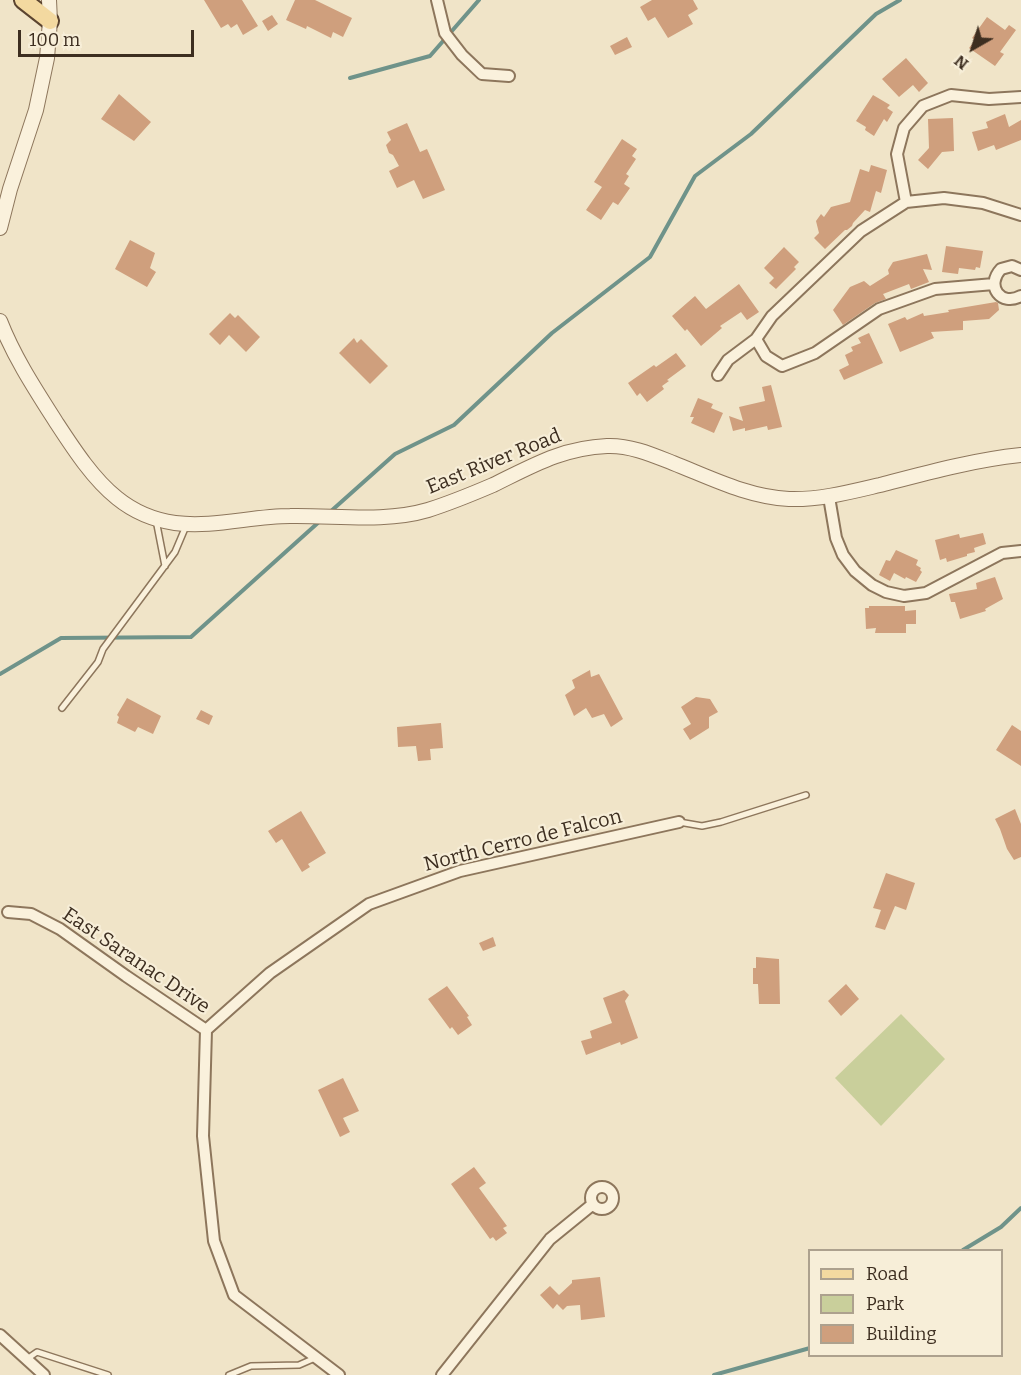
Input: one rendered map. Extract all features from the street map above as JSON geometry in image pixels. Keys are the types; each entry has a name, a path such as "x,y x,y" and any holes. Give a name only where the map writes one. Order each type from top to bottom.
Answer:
{"main road":[{"path":"23,0 50,21"}],"street":[{"path":"0,228 10,189 36,110 47,58 49,0"},
{"path":"437,0 445,33 462,55 482,74 509,76"},
{"path":"906,202 897,154 904,128 923,106 951,95 989,99 1021,97"},
{"path":"718,375 728,360 756,339 772,316 861,231 906,202 944,198 983,203 1021,215"},
{"path":"1021,270 1012,266 1001,269 994,284 998,294 1002,297 1013,300 1021,296"},
{"path":"756,339 766,356 782,366 815,353 879,309 935,289 994,284"},
{"name":"East River Road","path":"0,321 4,343 73,447 104,486 130,507 156,519 186,524 290,516 394,516 425,511 490,486 558,454 610,446 644,451 757,495 789,499 829,496 979,461 1021,454"},
{"path":"829,496 836,538 843,555 855,571 872,585 886,592 904,596 926,593 1002,553 1021,551"},
{"name":"North Cerro de Falcon","path":"206,1030 270,973 369,904 460,871 679,822"},
{"name":"East Saranac Drive","path":"4,912 31,914 60,929 206,1030 203,1136 214,1241 234,1296 339,1375"},
{"path":"442,1375 550,1239 592,1204"},
{"path":"0,1335 44,1375"}],"lane":[{"path":"156,519 165,566"},
{"path":"62,708 98,662 103,649 175,552 186,524"},
{"path":"679,822 702,826 721,822 806,795"},
{"path":"27,1359 37,1352 108,1375"},
{"path":"230,1375 251,1366 299,1365 317,1358"}],"green space":[{"path":"901,1014 945,1059 881,1126 835,1078"}],"building":[{"path":"204,0 242,0 258,26 243,35 237,24 231,28 228,24 221,28"},
{"path":"295,0 315,0 352,18 343,37 333,32 331,38 307,26 306,29 286,20"},
{"path":"652,0 693,0 698,9 688,15 693,24 668,38 655,17 648,21 640,7"},
{"path":"272,15 278,24 268,31 262,21"},
{"path":"987,17 1005,30 1009,25 1016,30 1000,52 1004,54 995,66 969,48 975,40 972,38"},
{"path":"627,37 632,47 615,55 610,46"},
{"path":"906,58 928,83 919,92 913,85 899,97 882,79"},
{"path":"119,94 151,122 134,141 101,119"},
{"path":"873,95 890,105 887,108 893,112 887,122 884,119 874,136 856,121"},
{"path":"1005,114 1009,127 1021,120 1021,140 996,150 994,145 978,151 972,132 988,128 986,122"},
{"path":"953,118 954,151 942,152 928,169 918,160 929,148 928,119"},
{"path":"407,123 420,152 427,149 445,190 423,199 414,180 397,188 389,171 399,166 386,145 391,140 387,132"},
{"path":"622,139 637,149 632,156 636,159 626,174 629,176 624,184 630,188 618,205 613,202 601,220 586,210 602,187 594,182"},
{"path":"871,165 887,170 881,193 876,191 870,212 865,210 852,226 825,249 814,238 819,233 816,221 821,214 824,217 831,207 850,202 860,169 869,172"},
{"path":"130,240 155,253 150,268 156,272 147,287 115,269"},
{"path":"946,246 983,251 980,268 976,267 975,270 959,268 958,274 942,272"},
{"path":"784,247 799,262 794,267 796,269 776,289 769,283 774,278 764,268"},
{"path":"927,254 932,270 923,269 929,282 911,289 909,284 883,294 886,299 875,303 843,325 833,310 850,287 864,281 870,286 889,274 888,270 893,262"},
{"path":"739,284 759,312 747,320 741,312 720,326 722,328 701,346 672,316 695,296 706,309"},
{"path":"996,302 999,310 989,319 963,321 963,330 931,332 934,338 900,352 888,324 905,317 907,320 923,313 924,316"},
{"path":"230,313 235,318 238,315 260,337 246,352 229,335 220,345 209,334"},
{"path":"869,333 883,363 844,380 839,370 849,365 845,355 853,351 851,347 861,343 858,338"},
{"path":"354,338 357,343 361,339 388,366 370,384 339,353"},
{"path":"676,353 686,366 667,380 669,381 662,386 664,389 647,402 640,393 637,396 628,383"},
{"path":"771,385 782,427 768,430 767,426 733,431 729,416 743,421 739,407 765,401 762,387"},
{"path":"698,398 713,404 711,408 723,413 714,433 691,423 694,417 690,417"},
{"path":"983,533 986,544 974,548 975,552 947,562 946,558 940,560 935,540 959,534 960,538"},
{"path":"896,550 918,560 916,565 921,568 922,572 916,582 894,573 890,581 879,575 886,560 890,561"},
{"path":"995,577 1003,599 985,609 986,611 960,619 955,602 951,602 949,594 977,589 976,583"},
{"path":"905,606 905,611 916,610 916,624 906,624 906,633 875,633 876,628 866,629 865,608"},
{"path":"590,670 591,677 599,674 623,719 611,727 604,714 592,718 586,708 574,716 565,695 575,688 572,680"},
{"path":"696,697 710,699 718,712 709,717 709,728 690,740 683,729 691,724 681,707"},
{"path":"127,698 161,716 153,734 138,727 135,732 117,723 119,717 117,715"},
{"path":"201,710 213,716 209,725 196,719"},
{"path":"441,723 443,748 430,749 431,760 418,761 416,746 398,747 397,727"},
{"path":"1012,725 1021,731 1021,766 996,750"},
{"path":"1015,809 1021,824 1021,857 1014,860 995,819"},
{"path":"301,811 326,853 308,864 310,867 302,872 282,839 276,843 268,831"},
{"path":"886,873 915,883 906,910 895,906 885,930 875,927 881,910 873,908"},
{"path":"493,937 496,946 483,951 479,943"},
{"path":"756,957 779,959 780,1004 759,1004 758,984 753,984"},
{"path":"846,984 859,999 841,1016 828,1001"},
{"path":"447,986 469,1016 467,1017 472,1025 458,1035 452,1027 450,1029 428,999"},
{"path":"624,990 629,995 625,1001 638,1038 586,1055 581,1041 592,1038 590,1031 612,1023 603,998"},
{"path":"343,1078 359,1111 343,1118 350,1132 340,1137 318,1090"},
{"path":"474,1167 486,1183 479,1188 507,1226 503,1228 507,1233 496,1241 493,1237 490,1239 451,1184"},
{"path":"600,1277 605,1317 581,1320 580,1305 567,1306 563,1310 557,1304 553,1309 540,1295 550,1286 559,1295 572,1283 572,1280"}],"waterway":[{"path":"350,78 430,56 479,0"},
{"path":"330,512 395,454 454,425 552,333 650,257 695,176 751,134 876,14 900,0"},
{"path":"0,674 61,638 191,637 320,521"},
{"path":"965,1249 1001,1227 1021,1208"},
{"path":"714,1375 808,1349"}]}
